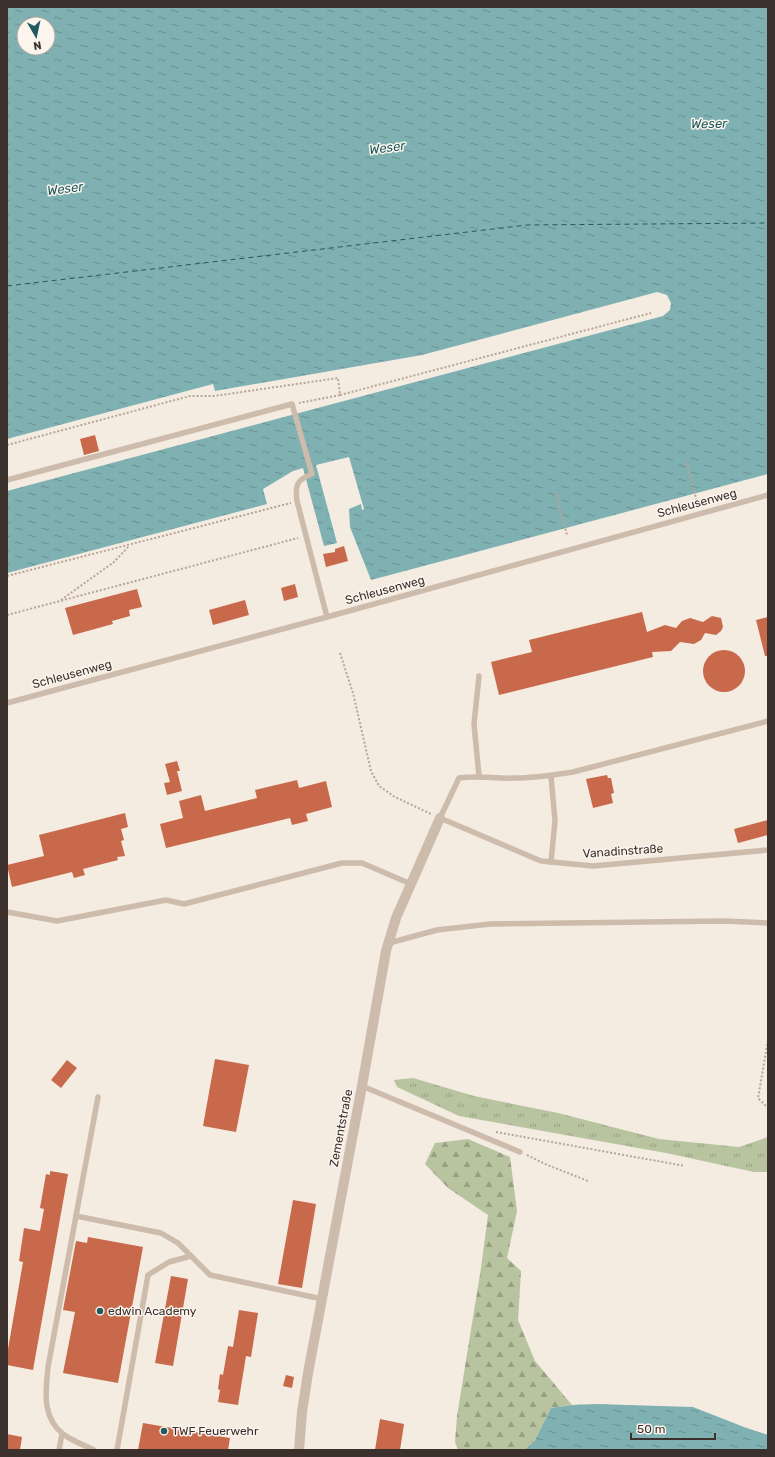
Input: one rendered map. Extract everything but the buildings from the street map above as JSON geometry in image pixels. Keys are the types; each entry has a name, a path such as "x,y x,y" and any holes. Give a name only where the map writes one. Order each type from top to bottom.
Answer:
{"street":[{"name":"Zementstraße","path":"299,1450 302,1412 386,951 396,918 440,818"}],"lane":[{"path":"7,480 292,404 312,474 299,481 296,489 297,501 327,617"},
{"name":"Schleusenweg","path":"7,703 327,617 768,495"},
{"path":"479,676 474,724 479,776"},
{"path":"440,818 459,778 479,776 513,778 551,776 573,772 768,721"},
{"path":"551,776 555,821 551,862"},
{"name":"Vanadinstraße","path":"440,818 541,861 551,862 593,866 768,850"},
{"path":"7,912 57,921 166,900 184,904 342,862 362,863 411,884"},
{"path":"389,943 437,930 490,924 724,921 768,923"},
{"path":"362,1086 520,1152"},
{"path":"94,1450 62,1434 50,1418 45,1396 50,1359 98,1097"},
{"path":"76,1216 161,1233 178,1243 210,1275 322,1299"},
{"path":"117,1450 148,1275 169,1262 191,1256"},
{"path":"59,1450 62,1434"}],"path":[{"path":"292,404 340,394 651,313"},
{"path":"7,445 190,396 214,396 338,378 340,394"},
{"path":"686,460 698,506"},
{"path":"556,494 567,535"},
{"path":"7,576 297,501"},
{"path":"7,615 306,536"},
{"path":"60,601 114,562 131,545"},
{"path":"340,653 353,693 371,771 379,786 395,797 440,818"},
{"path":"768,1040 758,1098 768,1108"},
{"path":"490,1131 685,1166"},
{"path":"520,1152 545,1164 588,1181"}],"green space":[{"path":"413,1078 474,1096 558,1113 659,1139 739,1147 768,1137 768,1172 754,1172 666,1153 459,1116 397,1087 394,1080"},
{"path":"468,1139 510,1157 517,1211 507,1258 521,1271 518,1320 535,1361 572,1405 551,1408 534,1442 524,1450 458,1450 455,1442 457,1416 488,1215 448,1188 425,1164 435,1143"}],"water":[{"name":"Weser","path":"7,7 768,7 768,474 371,580 350,527 349,509 361,504 362,510 364,509 349,457 316,465 337,543 324,546 303,468 293,471 263,489 267,504 7,573 7,491 663,316 670,310 671,303 667,295 657,292 422,355 215,391 213,384 7,439"},
{"path":"596,1404 693,1407 768,1435 768,1450 524,1450 534,1442 551,1408"}],"ferry route":[{"path":"7,286 527,225 768,223"}],"place":[{"name":"edwin Academy","path":"100,1311"},
{"name":"TWF Feuerwehr","path":"164,1431"}]}
